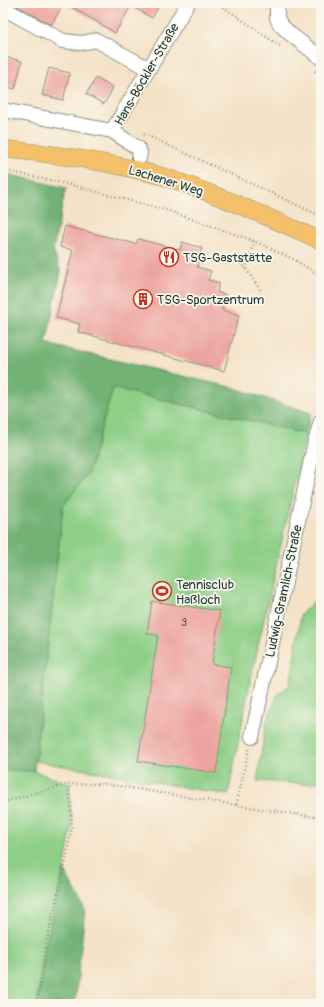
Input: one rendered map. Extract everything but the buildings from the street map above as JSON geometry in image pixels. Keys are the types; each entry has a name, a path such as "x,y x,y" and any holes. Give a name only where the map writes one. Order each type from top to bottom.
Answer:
{"main road":[{"name":"Lachener Weg","path":"3,149 48,153 101,162 163,176 226,200 321,241"}],"street":[{"name":"Hans-Böckler-Straße","path":"3,110 112,131 188,3"},
{"path":"278,3 276,10 277,18 280,24 321,58"},
{"path":"3,8 63,41 82,43 96,40 149,69"},
{"path":"112,131 138,148 140,153 139,158"},
{"name":"Ludwig-Gramlich-Straße","path":"252,737 318,447 321,421"}],"path":[{"path":"216,3 236,15 264,36 286,49"},
{"path":"313,70 321,76"},
{"path":"142,133 321,216"},
{"path":"3,169 71,185 168,211 254,241 293,259 321,276"},
{"path":"246,270 254,241"},
{"path":"237,256 261,291"},
{"path":"236,805 252,737"},
{"path":"37,1004 46,944 64,869 72,825 69,784"},
{"path":"3,802 69,784 106,784 321,818"}],"green space":[{"path":"3,173 66,188 53,250 61,272 46,344 234,388 311,413 306,434 113,388 88,474 63,506 34,771 3,770"},
{"name":"Tennisclub Haßloch","path":"113,388 306,434 251,677 228,795 35,761 63,506 88,474"},
{"path":"321,595 321,782 304,784 257,781 266,723 277,695 290,685 301,614"},
{"path":"3,770 34,771 69,784 72,825 64,869 46,944 37,1004 3,1004"},
{"path":"64,869 85,910 75,1004 37,1004 46,944"}],"place":[{"name":"TSG-Gaststätte","path":"169,257"},
{"name":"TSG-Sportzentrum","path":"143,299"},
{"name":"Tennisclub Haßloch","path":"162,591"}]}
